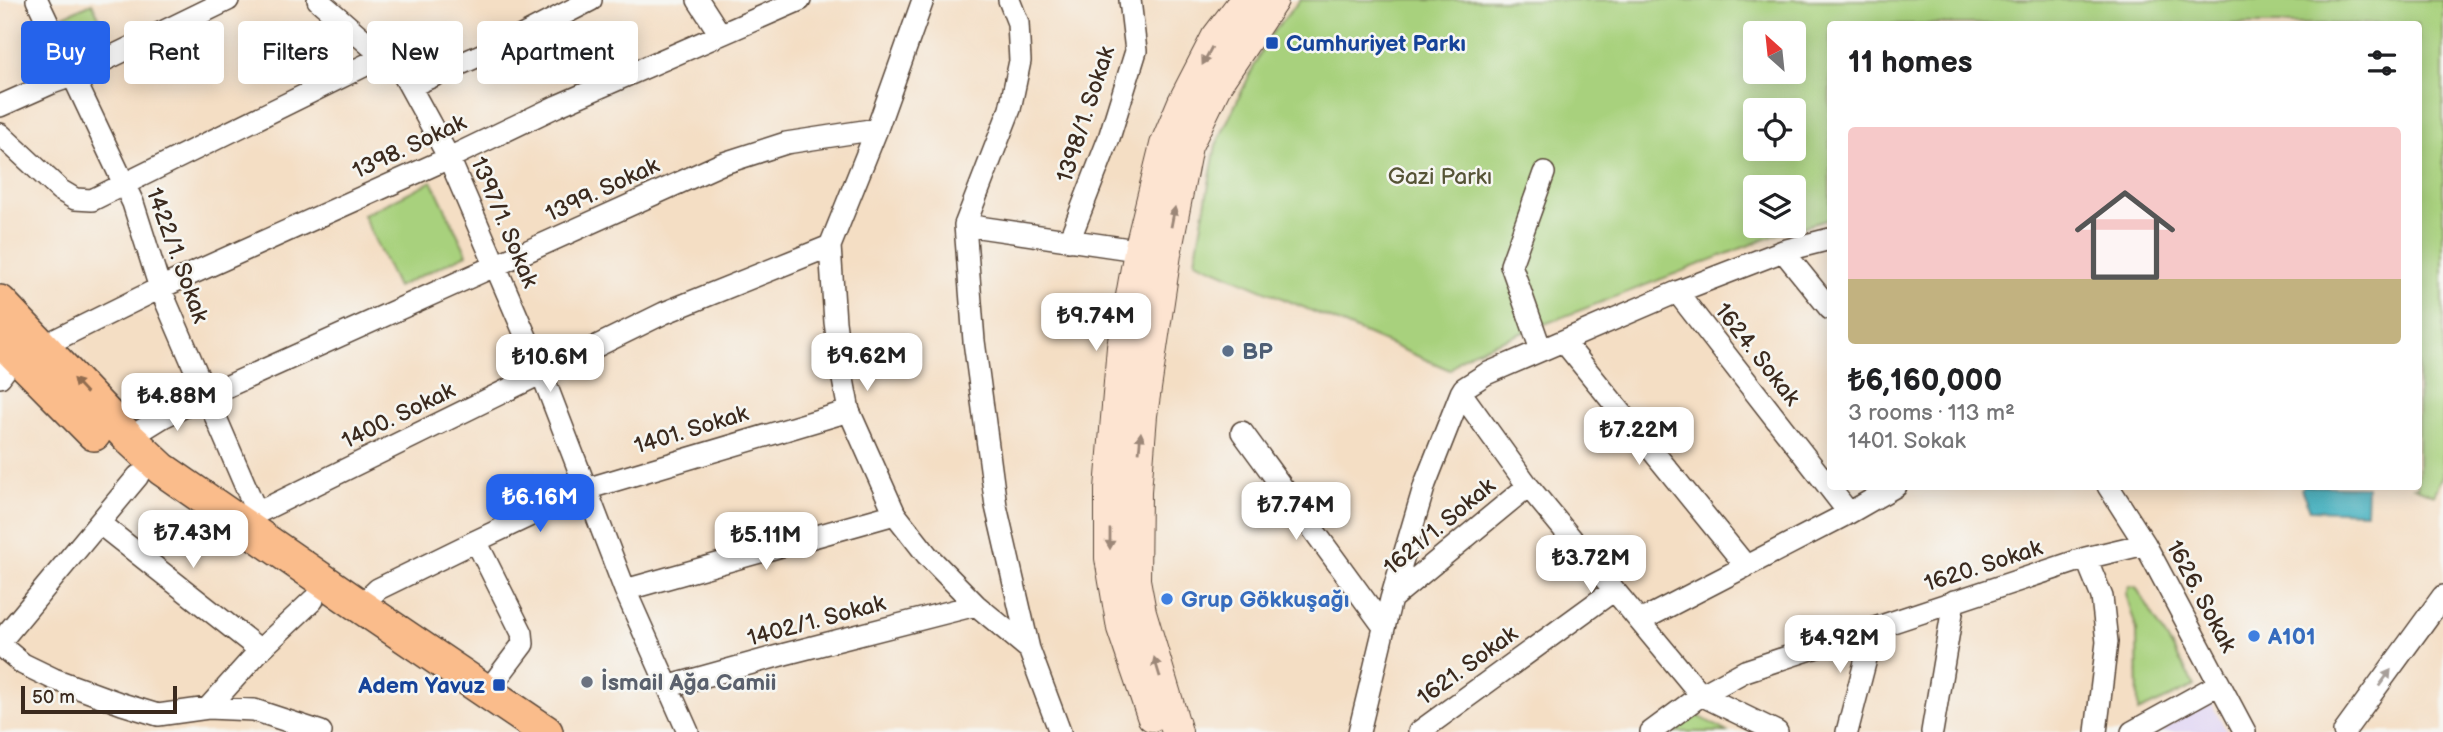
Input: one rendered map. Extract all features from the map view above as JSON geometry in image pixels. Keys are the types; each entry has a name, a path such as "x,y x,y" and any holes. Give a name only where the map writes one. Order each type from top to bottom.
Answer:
{"main road":[{"path":"0,302 15,354 138,476 505,732"},
{"path":"15,354 129,438 162,469 253,521 360,606 546,732"}],"street":[{"name":"1422/1. Sokak","path":"37,0 47,21"},
{"path":"110,57 228,0"},
{"name":"1397/1. Sokak","path":"318,0 367,42"},
{"path":"411,86 510,42 591,0"},
{"path":"698,0 720,34"},
{"name":"1398. Sokak","path":"15,354 449,158 557,106 800,0"},
{"path":"923,0 877,129 830,246 835,322 849,411 895,514 927,555 976,605 1029,649"},
{"path":"1009,0 1018,23 1020,61 1010,109 965,225 974,341 996,506 1029,649 1060,732"},
{"name":"1398/1. Sokak","path":"1069,241 1109,138 1136,51 1130,0"},
{"path":"1177,732 1141,612 1135,568 1135,512 1152,253 1165,145 1183,102 1216,38 1245,0"},
{"path":"1158,732 1122,628 1110,558 1110,489 1121,360 1187,146 1218,82 1273,0"},
{"path":"0,134 60,190 75,199 92,200 367,64"},
{"path":"0,106 53,84"},
{"name":"1422/1. Sokak","path":"76,84 133,203 160,288 206,396 253,521"},
{"name":"1397/1. Sokak","path":"411,86 449,158 542,374 625,590 670,686 688,732"},
{"name":"1399. Sokak","path":"129,438 163,417 206,396 721,164 786,143 877,129"},
{"path":"1541,350 1511,265 1544,173"},
{"path":"965,225 1152,253"},
{"path":"1391,599 1425,484 1464,387 1486,374 1677,292 1783,251 1827,240"},
{"name":"1400. Sokak","path":"253,521 664,313 830,246"},
{"path":"1783,251 1827,305"},
{"name":"1624. Sokak","path":"1677,292 1827,485"},
{"path":"1563,342 1746,566"},
{"path":"1461,393 1528,486 1701,695 1777,732"},
{"name":"1401. Sokak","path":"360,606 378,589 586,489 849,411"},
{"path":"1242,432 1384,627"},
{"path":"138,476 0,644 23,664 54,679 122,704 155,723 208,708 254,710 321,732"},
{"name":"1621/1. Sokak","path":"1359,732 1391,599 1528,486"},
{"name":"1624. Sokak","path":"1831,490 1849,513"},
{"path":"1640,621 1889,490"},
{"name":"1626. Sokak","path":"2111,490 2145,544 2245,732"},
{"path":"625,590 895,514"},
{"path":"99,523 260,650"},
{"path":"476,541 522,633 523,644 486,693"},
{"name":"1620. Sokak","path":"1651,732 1701,695 1745,671 2087,558 2145,544"},
{"path":"2087,558 2102,597 2107,642 2096,732"},
{"name":"1621. Sokak","path":"1419,732 1614,590"},
{"path":"2344,732 2443,596"},
{"path":"208,708 260,650 313,600"},
{"path":"1932,732 1954,601"},
{"name":"1402/1. Sokak","path":"670,686 976,605"},
{"path":"1847,732 1874,628"},
{"path":"2132,732 2219,684"}],"shaded area":[{"path":"2210,701 2227,732 2158,732"}],"green space":[{"name":"Gazi Parkı","path":"1300,0 2443,0 2443,476 2434,495 2422,490 2422,21 1827,21 1827,220 1806,226 1806,175 1743,175 1743,238 1768,238 1472,352 1450,370 1195,261 1216,145 1267,39"},
{"path":"92,3 101,21 63,21 61,17"},
{"path":"432,181 467,254 397,287 363,215"},
{"path":"2129,586 2136,587 2195,686 2138,712 2137,631 2126,594"},
{"path":"1695,714 1727,732 1671,732"}],"water":[{"path":"2301,490 2367,490 2366,512 2310,510"}],"place":[{"name":"Cumhuriyet Parkı","path":"1272,43"},
{"name":"BP","path":"1228,351"},
{"name":"Grup Gökkuşağı","path":"1167,599"},
{"name":"A101","path":"2254,636"},
{"name":"İsmail Ağa Camii","path":"587,682"},
{"name":"Adem Yavuz","path":"499,685"}]}
